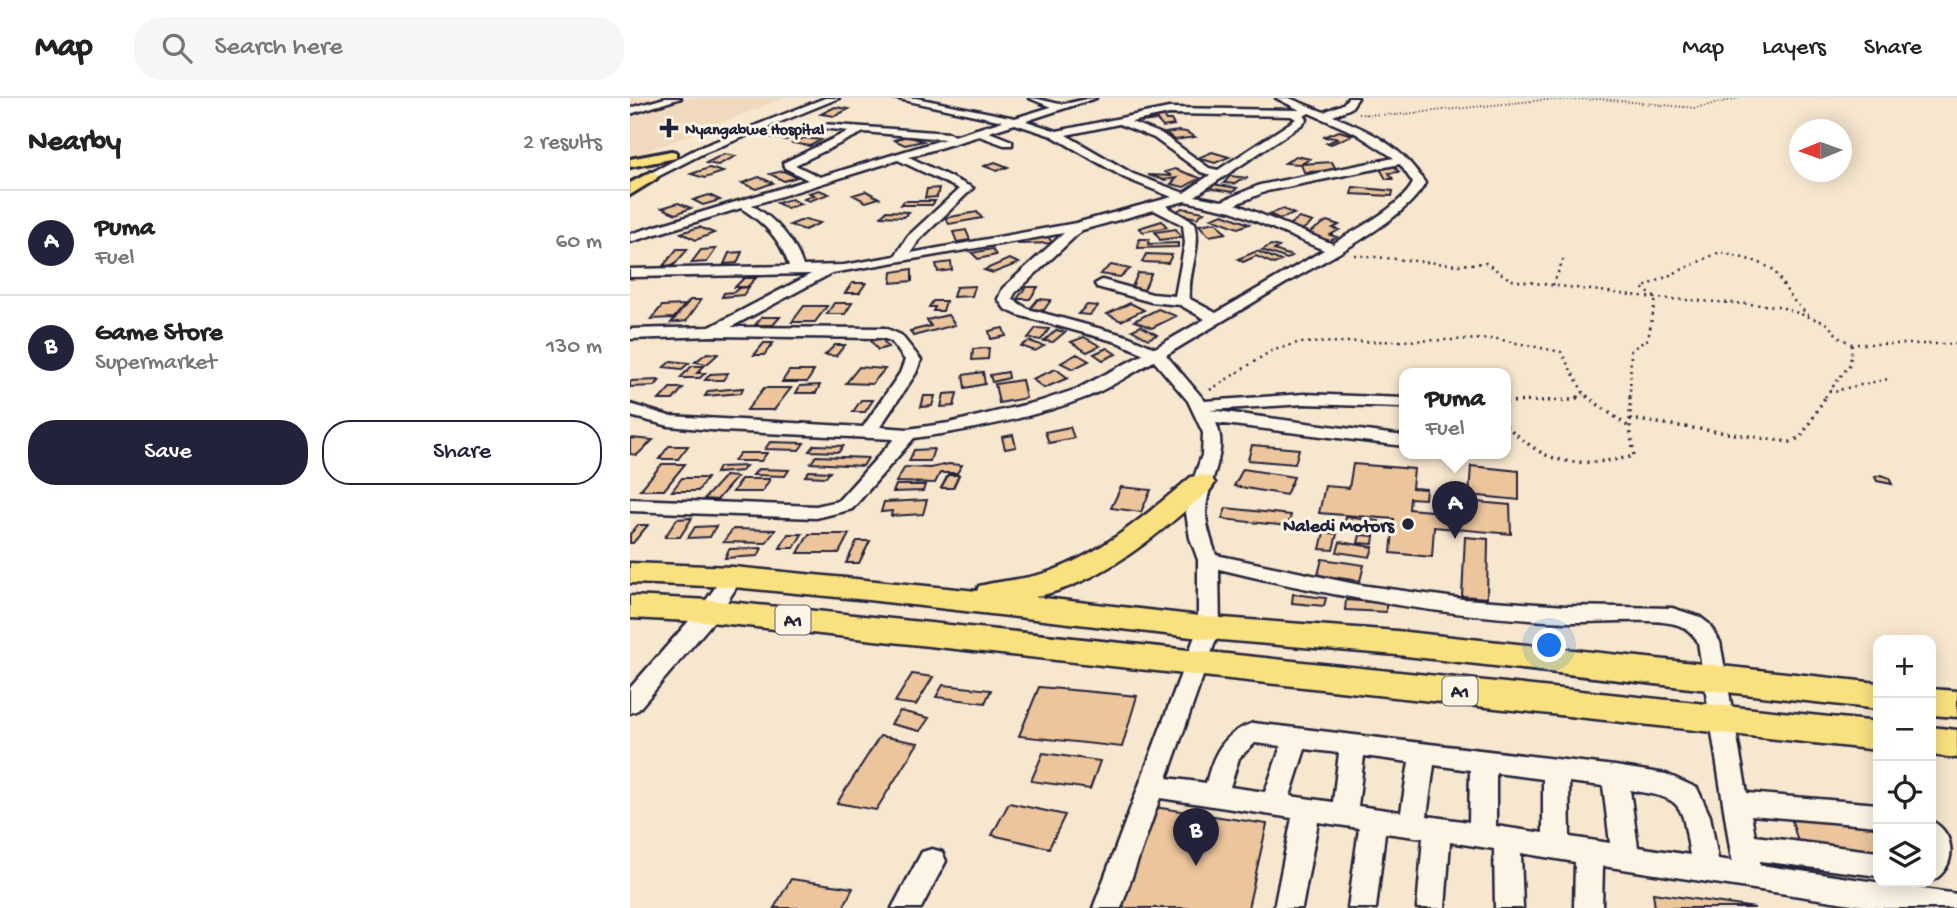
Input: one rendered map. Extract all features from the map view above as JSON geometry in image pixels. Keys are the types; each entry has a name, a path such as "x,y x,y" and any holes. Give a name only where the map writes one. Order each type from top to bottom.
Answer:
{"highway":[{"path":"956,600 1040,585 1080,570 1116,551 1201,483"},
{"name":"A1","path":"630,573 733,577 1209,628 1397,643 1873,696"},
{"name":"A1","path":"635,608 710,611 1873,735"},
{"path":"1936,702 1957,704"},
{"path":"1936,742 1957,744"}],"main road":[{"path":"631,172 671,155"},
{"path":"631,172 651,176"},
{"path":"630,190 651,176"}],"street":[{"path":"630,111 676,98"},
{"path":"671,155 813,98"},
{"path":"651,176 700,150 834,98"},
{"path":"899,98 1015,121 1056,134 1129,176 1185,197 1224,205 1332,251"},
{"path":"1034,98 1061,107"},
{"path":"630,238 1091,98"},
{"path":"630,409 642,415 669,421 908,434 949,428 1046,405 1083,393 1156,354 1332,251 1390,213 1415,191 1419,183 1415,173 1371,137 1281,98"},
{"path":"1056,134 1169,111 1323,115 1347,106 1353,98"},
{"path":"630,273 828,270 1077,227 1185,197 1302,119 1294,113"},
{"path":"1120,121 1158,136 1205,170 1220,175"},
{"path":"826,126 961,137"},
{"path":"819,181 789,166 789,163 863,129"},
{"path":"979,132 1009,143"},
{"path":"898,156 967,188 913,239 900,259"},
{"path":"1224,205 1264,188 1402,160"},
{"path":"742,204 774,224 794,258 797,269"},
{"path":"1156,206 1189,223 1192,231 1193,240 1181,292 1183,301"},
{"path":"1077,227 1008,291 1005,299 1010,306 1023,312 1122,339 1156,354 1200,407 1212,433 1211,455 1201,483 1196,513 1200,538 1208,560 1209,628 1107,908"},
{"path":"713,331 828,270"},
{"path":"1102,284 1151,298 1183,301 1215,318"},
{"path":"630,334 872,331 896,338 913,360 908,373 867,433"},
{"path":"1200,407 1304,399 1399,402"},
{"path":"1200,407 1399,440"},
{"path":"630,505 816,512 831,510 845,505 908,434"},
{"path":"1208,560 1298,582 1365,594 1558,615 1648,615 1683,618 1700,628 1709,642 1746,861"},
{"path":"630,704 710,611 733,577"},
{"path":"1215,796 1230,746 1253,733 1615,777 1665,785 1688,796 1697,816 1706,867"},
{"path":"1274,805 1296,738"},
{"path":"1344,815 1353,746"},
{"path":"1423,752 1431,908"},
{"path":"1483,760 1494,838 1508,908"},
{"path":"1556,770 1557,847"},
{"path":"1615,777 1626,857"},
{"path":"1151,786 1706,867 1746,861 1873,864"},
{"path":"1738,803 1873,815"},
{"path":"1288,908 1307,810"},
{"path":"1362,908 1373,820"},
{"path":"1936,840 1940,846 1940,862 1936,865"},
{"path":"1588,908 1589,852"},
{"path":"906,908 932,861"},
{"path":"1746,861 1957,907"}],"path":[{"path":"1323,115 1395,115 1601,99 1695,107 1739,98"},
{"path":"1332,251 1457,265 1486,263 1511,280 1656,298 1778,306 1826,323 1840,338 1852,344 1957,344"},
{"path":"1656,298 1642,288 1720,252 1758,262 1774,270 1792,299 1812,318"},
{"path":"1553,285 1565,255"},
{"path":"1511,430 1538,450 1556,459 1621,460 1634,456 1630,428 1631,351 1648,339 1656,298"},
{"path":"1200,407 1270,351 1297,343 1497,339 1561,352 1584,394 1630,428"},
{"path":"1630,419 1790,442 1801,436 1829,390 1850,364 1852,344"},
{"path":"1829,390 1839,392 1842,388 1888,379"},
{"path":"1511,402 1572,400 1584,394"}],"shaded area":[{"name":"Nyangabwe Hospital","path":"630,98 785,98 630,158"}],"building":[{"path":"835,107 849,109 835,116 821,114"},
{"path":"1162,116 1171,120 1174,125 1163,127 1157,120 1142,122 1140,119"},
{"path":"792,128 809,131 786,140 764,136"},
{"path":"1179,131 1195,137 1175,140 1166,133"},
{"path":"1339,131 1353,135 1331,144 1327,143 1339,138 1323,137"},
{"path":"907,136 923,141 905,145 894,140"},
{"path":"804,138 821,140 810,146 793,143"},
{"path":"1212,152 1229,157 1215,163 1198,158"},
{"path":"724,154 736,156 718,165 706,163"},
{"path":"1296,156 1310,159 1301,164 1285,163"},
{"path":"995,162 1008,167 997,171 984,166"},
{"path":"1332,162 1336,169 1332,171 1304,172 1301,164"},
{"path":"1379,167 1395,167 1399,172 1389,173 1393,179 1386,179"},
{"path":"709,168 723,172 705,178 691,174"},
{"path":"1175,169 1200,178 1184,187 1171,184 1177,178 1164,180 1148,175 1172,176 1165,172"},
{"path":"783,171 797,177 784,181 770,174"},
{"path":"1230,176 1248,178 1235,184 1224,183"},
{"path":"759,177 773,183 756,189 742,183"},
{"path":"1212,184 1237,188 1233,192 1207,188"},
{"path":"1353,187 1393,191 1392,196 1351,194"},
{"path":"939,188 937,197 925,198 927,189"},
{"path":"819,190 829,194 809,201 804,199 814,195 809,193"},
{"path":"866,191 879,198 866,202 853,195"},
{"path":"709,195 720,200 703,205 693,200"},
{"path":"791,199 801,204 787,208 777,203"},
{"path":"904,201 935,201 932,205 901,205"},
{"path":"678,203 691,208 676,214 662,208"},
{"path":"1182,208 1204,212 1197,218 1174,213"},
{"path":"1283,209 1294,214 1280,219 1269,214"},
{"path":"886,211 909,212 904,217 881,216"},
{"path":"977,212 982,218 949,224 945,218"},
{"path":"1223,214 1249,224 1238,228 1212,218"},
{"path":"1299,218 1313,222 1302,230 1287,226"},
{"path":"805,219 820,223 805,230 790,225"},
{"path":"1162,221 1167,227 1143,232 1139,228"},
{"path":"1327,221 1339,225 1333,228 1339,230 1330,235 1337,237 1330,241 1307,234"},
{"path":"1216,222 1226,233 1209,236 1199,225"},
{"path":"699,227 714,233 696,240 681,233"},
{"path":"1176,229 1181,237 1160,240 1155,232"},
{"path":"966,230 970,240 957,242 953,232"},
{"path":"1048,236 1052,243 1018,244 1017,241"},
{"path":"1139,239 1149,239 1148,244 1178,243 1178,247 1138,248"},
{"path":"1271,245 1279,247 1274,250 1292,256 1287,259 1262,250"},
{"path":"677,249 688,249 674,265 663,266"},
{"path":"716,249 707,262 691,263 701,250"},
{"path":"992,249 996,255 978,259 972,253"},
{"path":"1257,251 1281,261 1274,264 1256,256 1243,262 1238,259"},
{"path":"742,252 737,263 724,264 729,253"},
{"path":"1146,254 1172,255 1168,263 1142,262"},
{"path":"1009,259 1019,263 993,273 984,270"},
{"path":"951,262 952,270 938,272 936,264"},
{"path":"1111,265 1130,269 1120,277 1100,274"},
{"path":"912,269 912,281 891,283 892,272"},
{"path":"1138,273 1151,274 1144,290 1131,289"},
{"path":"744,278 756,278 747,287 735,287"},
{"path":"852,283 866,283 859,293 845,293"},
{"path":"975,286 972,296 953,297 956,287"},
{"path":"749,287 743,295 722,297 724,293"},
{"path":"1026,287 1038,287 1030,299 1017,299"},
{"path":"1038,299 1051,300 1044,310 1030,309"},
{"path":"690,300 701,300 686,321 671,323"},
{"path":"933,301 946,301 943,311 933,311 935,307 929,307"},
{"path":"834,303 852,303 845,314 827,314"},
{"path":"1130,303 1144,310 1121,321 1107,314"},
{"path":"685,305 674,318 651,319 662,306"},
{"path":"1087,305 1098,306 1090,315 1078,314"},
{"path":"804,306 827,306 815,322 792,322"},
{"path":"1158,309 1176,316 1152,328 1134,321"},
{"path":"948,315 955,325 913,336 910,331 931,326 927,320"},
{"path":"762,317 780,317 773,325 755,325"},
{"path":"1141,326 1157,335 1148,339 1132,330"},
{"path":"1003,328 1006,336 991,339 989,331"},
{"path":"1036,328 1049,329 1041,340 1028,338"},
{"path":"1056,330 1065,332 1053,342 1044,341"},
{"path":"1084,337 1100,346 1087,352 1071,342"},
{"path":"881,338 888,347 878,350 871,341"},
{"path":"1029,341 1044,346 1035,351 1021,346"},
{"path":"764,343 773,343 764,355 754,355"},
{"path":"835,345 845,345 836,356 825,355"},
{"path":"989,348 988,359 972,360 973,349"},
{"path":"1107,348 1116,354 1103,360 1094,354"},
{"path":"707,353 718,354 707,364 695,362"},
{"path":"1077,354 1089,361 1073,369 1061,363"},
{"path":"671,361 689,363 682,369 664,367"},
{"path":"692,366 704,366 697,373 705,373 700,378 680,378"},
{"path":"859,367 885,369 872,384 846,383"},
{"path":"1056,369 1068,378 1044,388 1032,379"},
{"path":"789,371 814,371 807,382 782,382"},
{"path":"983,372 985,384 965,388 963,375"},
{"path":"1008,372 1009,378 992,382 990,375"},
{"path":"728,373 723,380 705,380 710,374"},
{"path":"660,380 655,386 630,387 630,381"},
{"path":"1022,380 1026,398 999,403 995,384"},
{"path":"820,385 816,393 796,393 800,386"},
{"path":"670,388 683,388 673,400 659,400"},
{"path":"743,388 741,393 705,396 708,391"},
{"path":"764,388 791,388 774,410 747,410"},
{"path":"957,393 954,406 941,407 944,394"},
{"path":"924,396 935,396 932,406 921,407"},
{"path":"861,400 873,400 865,412 853,412"},
{"path":"1070,427 1074,438 1049,443 1045,432"},
{"path":"1013,435 1016,447 1005,449 1002,437"},
{"path":"630,438 653,440 637,455 630,454"},
{"path":"770,442 804,443 799,450 765,449"},
{"path":"814,445 843,446 839,452 809,451"},
{"path":"1252,445 1299,449 1295,464 1248,460"},
{"path":"669,446 688,446 678,459 659,459"},
{"path":"934,449 930,461 909,461 914,450"},
{"path":"740,453 767,453 761,461 734,461"},
{"path":"816,456 868,458 863,466 811,463"},
{"path":"662,464 685,464 664,490 640,490"},
{"path":"949,464 962,465 957,473 940,473 935,483 896,482 905,467 930,468"},
{"path":"1353,464 1414,469 1412,488 1426,489 1425,499 1410,498 1409,509 1465,514 1466,501 1510,505 1511,534 1434,527 1432,557 1391,553 1394,519 1319,513 1325,486 1349,488"},
{"path":"746,466 742,471 716,473 719,467"},
{"path":"1471,466 1519,471 1519,500 1469,495"},
{"path":"758,469 789,470 785,476 753,475"},
{"path":"1243,469 1294,477 1286,495 1234,486"},
{"path":"809,471 830,472 826,477 805,476"},
{"path":"948,475 959,475 953,488 941,488"},
{"path":"1881,475 1889,478 1892,484 1877,481 1875,477"},
{"path":"725,476 737,477 717,500 704,499"},
{"path":"682,478 707,478 698,491 672,491"},
{"path":"741,479 770,479 762,492 733,492"},
{"path":"896,485 925,485 923,491 893,492"},
{"path":"1121,487 1151,490 1141,512 1111,508"},
{"path":"927,500 923,514 891,516 892,511 881,512 884,502"},
{"path":"1226,508 1291,515 1288,526 1222,519"},
{"path":"1346,517 1379,521 1377,533 1343,529"},
{"path":"692,518 680,537 665,537 677,519"},
{"path":"638,525 648,525 633,543 630,543 630,534"},
{"path":"716,526 710,537 688,538 695,527"},
{"path":"733,529 775,530 766,543 723,542"},
{"path":"1324,532 1337,534 1333,550 1320,549"},
{"path":"788,534 802,534 794,548 780,548"},
{"path":"809,534 849,534 839,553 798,553"},
{"path":"1360,535 1374,536 1373,544 1358,543"},
{"path":"1465,537 1488,539 1487,598 1462,596"},
{"path":"857,541 870,541 859,563 846,563"},
{"path":"1340,542 1373,547 1370,557 1337,552"},
{"path":"762,548 758,556 725,558 729,549"},
{"path":"1322,559 1364,565 1360,581 1318,575"},
{"path":"1293,594 1326,598 1324,606 1292,603"},
{"path":"1346,600 1386,603 1386,612 1345,610"},
{"path":"912,674 933,677 916,705 895,702"},
{"path":"943,685 991,690 985,703 936,697"},
{"path":"1039,687 1137,696 1122,747 1019,736"},
{"path":"900,711 929,718 920,731 891,724"},
{"path":"880,736 918,743 876,810 837,803"},
{"path":"1043,753 1100,761 1090,789 1031,781"},
{"path":"1009,803 1065,815 1049,848 992,835"},
{"path":"1154,807 1267,824 1248,908 1121,908"},
{"path":"1789,811 1873,820 1873,851 1798,842"},
{"path":"791,879 853,888 843,908 774,908"},
{"path":"1653,893 1755,908 1655,908"}],"place":[{"name":"Nyangabwe Hospital","path":"669,128"},
{"name":"Naledi Motors","path":"1408,524"},
{"name":"Puma","path":"1455,539"},
{"name":"Game Store","path":"1196,866"}]}
